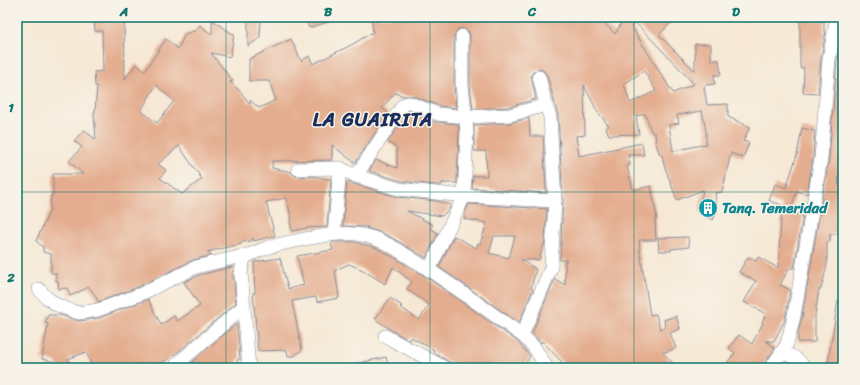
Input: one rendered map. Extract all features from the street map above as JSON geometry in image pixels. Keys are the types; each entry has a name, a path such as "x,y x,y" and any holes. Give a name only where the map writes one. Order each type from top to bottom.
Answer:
{"street":[{"path":"771,368 788,344 794,316 821,158 829,59 837,17"},
{"path":"430,270 464,196 467,132 462,85 462,36"},
{"path":"522,335 551,268 555,201 550,117 539,77"},
{"path":"356,176 404,105 407,103 438,114 465,117 510,115 546,105"},
{"path":"298,169 340,168 356,176 399,189 464,196 555,201"},
{"path":"334,234 340,168"},
{"path":"249,368 241,272 244,258 262,249 293,241 334,234 361,234 376,239 391,246 430,270 522,335 534,347 541,365"},
{"path":"39,289 57,305 78,313 98,310 141,294 196,267 251,254"},
{"path":"175,368 177,364 244,306"},
{"path":"385,336 445,368"},
{"path":"782,352 798,360 802,363 804,368"}],"building":[{"path":"109,17 124,17 125,79 136,64 145,71 166,39 178,49 185,34 194,31 200,25 212,35 212,20 234,35 230,57 211,53 233,81 230,82 239,90 250,104 250,100 259,108 276,100 269,81 249,81 249,59 291,39 301,61 309,56 313,64 373,32 371,17 478,17 478,19 512,17 598,17 615,34 625,17 676,17 659,35 695,71 695,44 711,44 711,60 719,60 721,75 714,75 715,84 705,85 704,87 707,105 728,104 728,117 750,127 743,141 749,143 743,158 731,153 722,192 715,193 717,210 713,220 702,215 699,209 703,190 677,200 664,165 662,155 660,155 655,141 655,133 652,133 645,114 636,116 639,134 609,135 606,128 609,126 597,111 584,85 585,135 576,136 579,156 642,143 644,155 628,155 630,165 627,166 633,190 651,186 657,219 655,219 656,240 639,240 640,252 650,315 656,314 660,329 665,328 664,320 676,316 680,329 670,333 676,348 663,353 673,363 668,368 556,368 562,362 532,333 555,279 565,285 565,262 567,260 560,260 563,201 558,115 547,75 541,69 534,71 531,75 536,99 509,107 473,109 470,85 470,36 469,32 462,28 458,29 454,36 454,85 456,108 440,106 413,96 404,96 395,93 382,108 388,113 355,163 332,145 332,160 272,161 272,168 291,172 295,176 331,179 327,227 307,228 292,231 290,220 292,219 286,198 266,202 275,236 253,241 253,238 251,241 241,242 241,244 207,252 212,255 193,260 138,287 98,302 89,287 70,296 67,288 59,289 58,281 56,281 56,273 51,273 51,254 43,252 43,247 36,241 50,210 51,195 53,195 53,174 83,174 69,161 82,147 74,141 84,130 96,140 94,113 97,86 95,86 94,72 103,71 102,31 95,31 94,21 109,19","holes":["636,23 694,84 673,93 631,26","644,71 656,91 630,103 624,84","156,85 174,101 157,123 141,111","702,111 706,131 706,144 673,151 669,125 679,123 677,115","179,146 202,179 182,194 160,178 166,170 158,164"]},
{"path":"248,17 261,17 260,38 248,46"},
{"path":"305,17 337,17 337,19 309,28"},
{"path":"800,17 814,17 813,21 824,21 824,31 826,31 821,58 818,94 803,93 804,68 800,68"},
{"path":"842,31 843,139 839,158 841,158 838,184 841,184 840,201 843,201 843,214 840,214 840,234 830,234 830,242 827,242 827,265 821,289 819,289 815,315 815,342 798,342 798,334 829,159 837,60"},
{"path":"409,111 435,122 458,124 457,183 442,183 442,185 436,185 401,181 369,171 376,160 397,168 397,148 388,142 399,125 401,126"},
{"path":"529,118 530,136 543,136 546,193 472,188 473,176 487,176 486,151 474,151 474,125 510,123"},
{"path":"802,128 815,131 813,157 807,194 797,191 789,214 803,215 794,268 789,268 780,285 790,290 785,320 774,341 766,341 775,348 764,364 763,368 723,368 735,353 729,348 739,335 752,344 766,314 744,302 756,281 739,272 748,257 756,261 758,257 778,268 782,205 769,201 775,184 786,188 797,155"},
{"path":"347,182 397,197 436,201 451,205 442,216 407,211 433,225 430,228 438,233 426,258 380,232 366,228 368,227 343,226"},
{"path":"469,204 547,209 545,241 539,260 521,260 536,269 531,288 533,289 519,323 439,267 454,236 476,248 478,243 480,244 487,223 464,219","holes":["494,236 515,236 509,258 489,253"]},
{"path":"688,237 689,247 671,249 671,251 659,251 658,238"},
{"path":"334,242 354,242 374,247 426,277 517,341 530,356 523,368 459,368 433,352 434,350 411,337 409,340 393,331 375,319 390,298 419,320 429,305 407,289 412,282 393,267 385,284 363,270 349,264 335,270 339,298 317,302 316,297 292,301 302,350 294,356 288,356 287,350 258,351 253,293 255,293 254,262 280,258 288,289 304,285 297,256 333,250 331,244"},
{"path":"234,267 232,274 236,303 178,352 155,368 93,368 86,352 68,359 72,368 59,368 56,362 42,359 48,324 45,323 48,315 60,315 79,321 99,318 148,299 161,325 174,316 177,321 200,306 184,282 199,275"},
{"path":"838,301 843,302 843,363 840,363 840,368 827,368"},
{"path":"236,324 240,359 237,360 238,368 185,368"},
{"path":"386,357 389,368 355,368 355,364"}],"place":[{"name":"Tanq. Temeridad","path":"708,208"}],"district":[{"name":"LA GUAIRITA","path":"373,119"}]}
